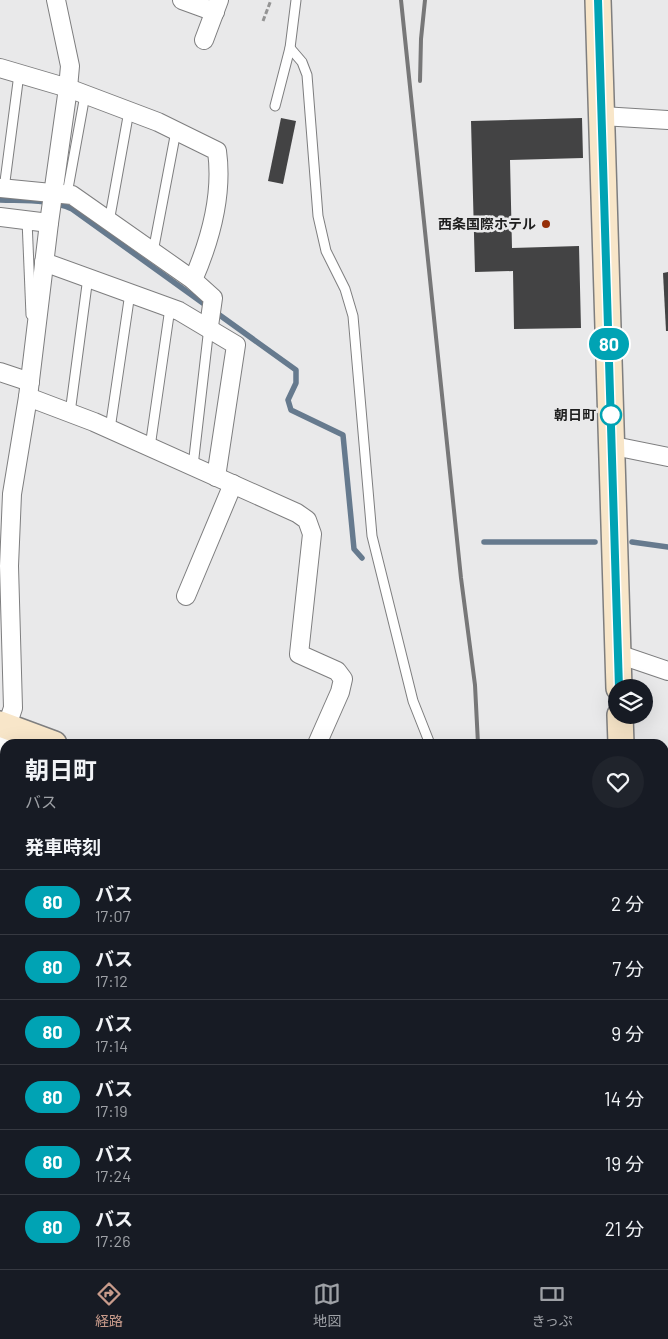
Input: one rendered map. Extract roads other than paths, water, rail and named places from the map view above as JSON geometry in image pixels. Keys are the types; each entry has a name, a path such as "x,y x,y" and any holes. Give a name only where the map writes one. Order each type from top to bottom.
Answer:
{"street":[{"path":"32,739 2,732 12,708 9,566 12,494 29,390 44,262 55,203 70,66 56,0"},
{"path":"182,0 217,6 204,40"},
{"path":"598,0 619,679"},
{"path":"0,68 68,88 129,111 218,151 221,177 205,253 193,280"},
{"path":"602,116 668,120"},
{"path":"2,188 55,203"},
{"path":"0,217 28,220 72,195 193,280 213,298 209,325"},
{"path":"44,262 170,308 209,325 236,345 216,477"},
{"path":"0,372 70,413 234,484 297,513 307,520 312,534 300,654 337,672 343,679 340,692 318,739"},
{"path":"612,449 624,448 668,456"},
{"path":"186,596 234,484"},
{"path":"618,654 668,671"},
{"path":"620,724 621,739"}],"lane":[{"path":"275,106 290,48 296,0"},
{"path":"290,48 302,62 307,75 318,216 324,242 346,289 354,316 372,536 411,692 428,739"},
{"path":"2,188 19,74"},
{"path":"55,203 85,95"},
{"path":"109,222 129,111"},
{"path":"153,252 176,131"},
{"path":"28,220 31,320 36,329"},
{"path":"70,413 88,277"},
{"path":"110,429 130,293"},
{"path":"150,447 170,308"},
{"path":"193,466 209,325"}],"waterway":[{"path":"0,200 46,202 72,209 296,370 296,383 288,400 291,410 343,435 354,549 362,558"},
{"path":"484,542 595,542"},
{"path":"632,542 668,547"}],"railway":[{"path":"401,0 461,578 475,685 478,739"},
{"path":"420,81 421,39 425,0"}],"place":[{"name":"西条国際ホテル","path":"546,224"},
{"name":"朝日町","path":"611,415"}]}
